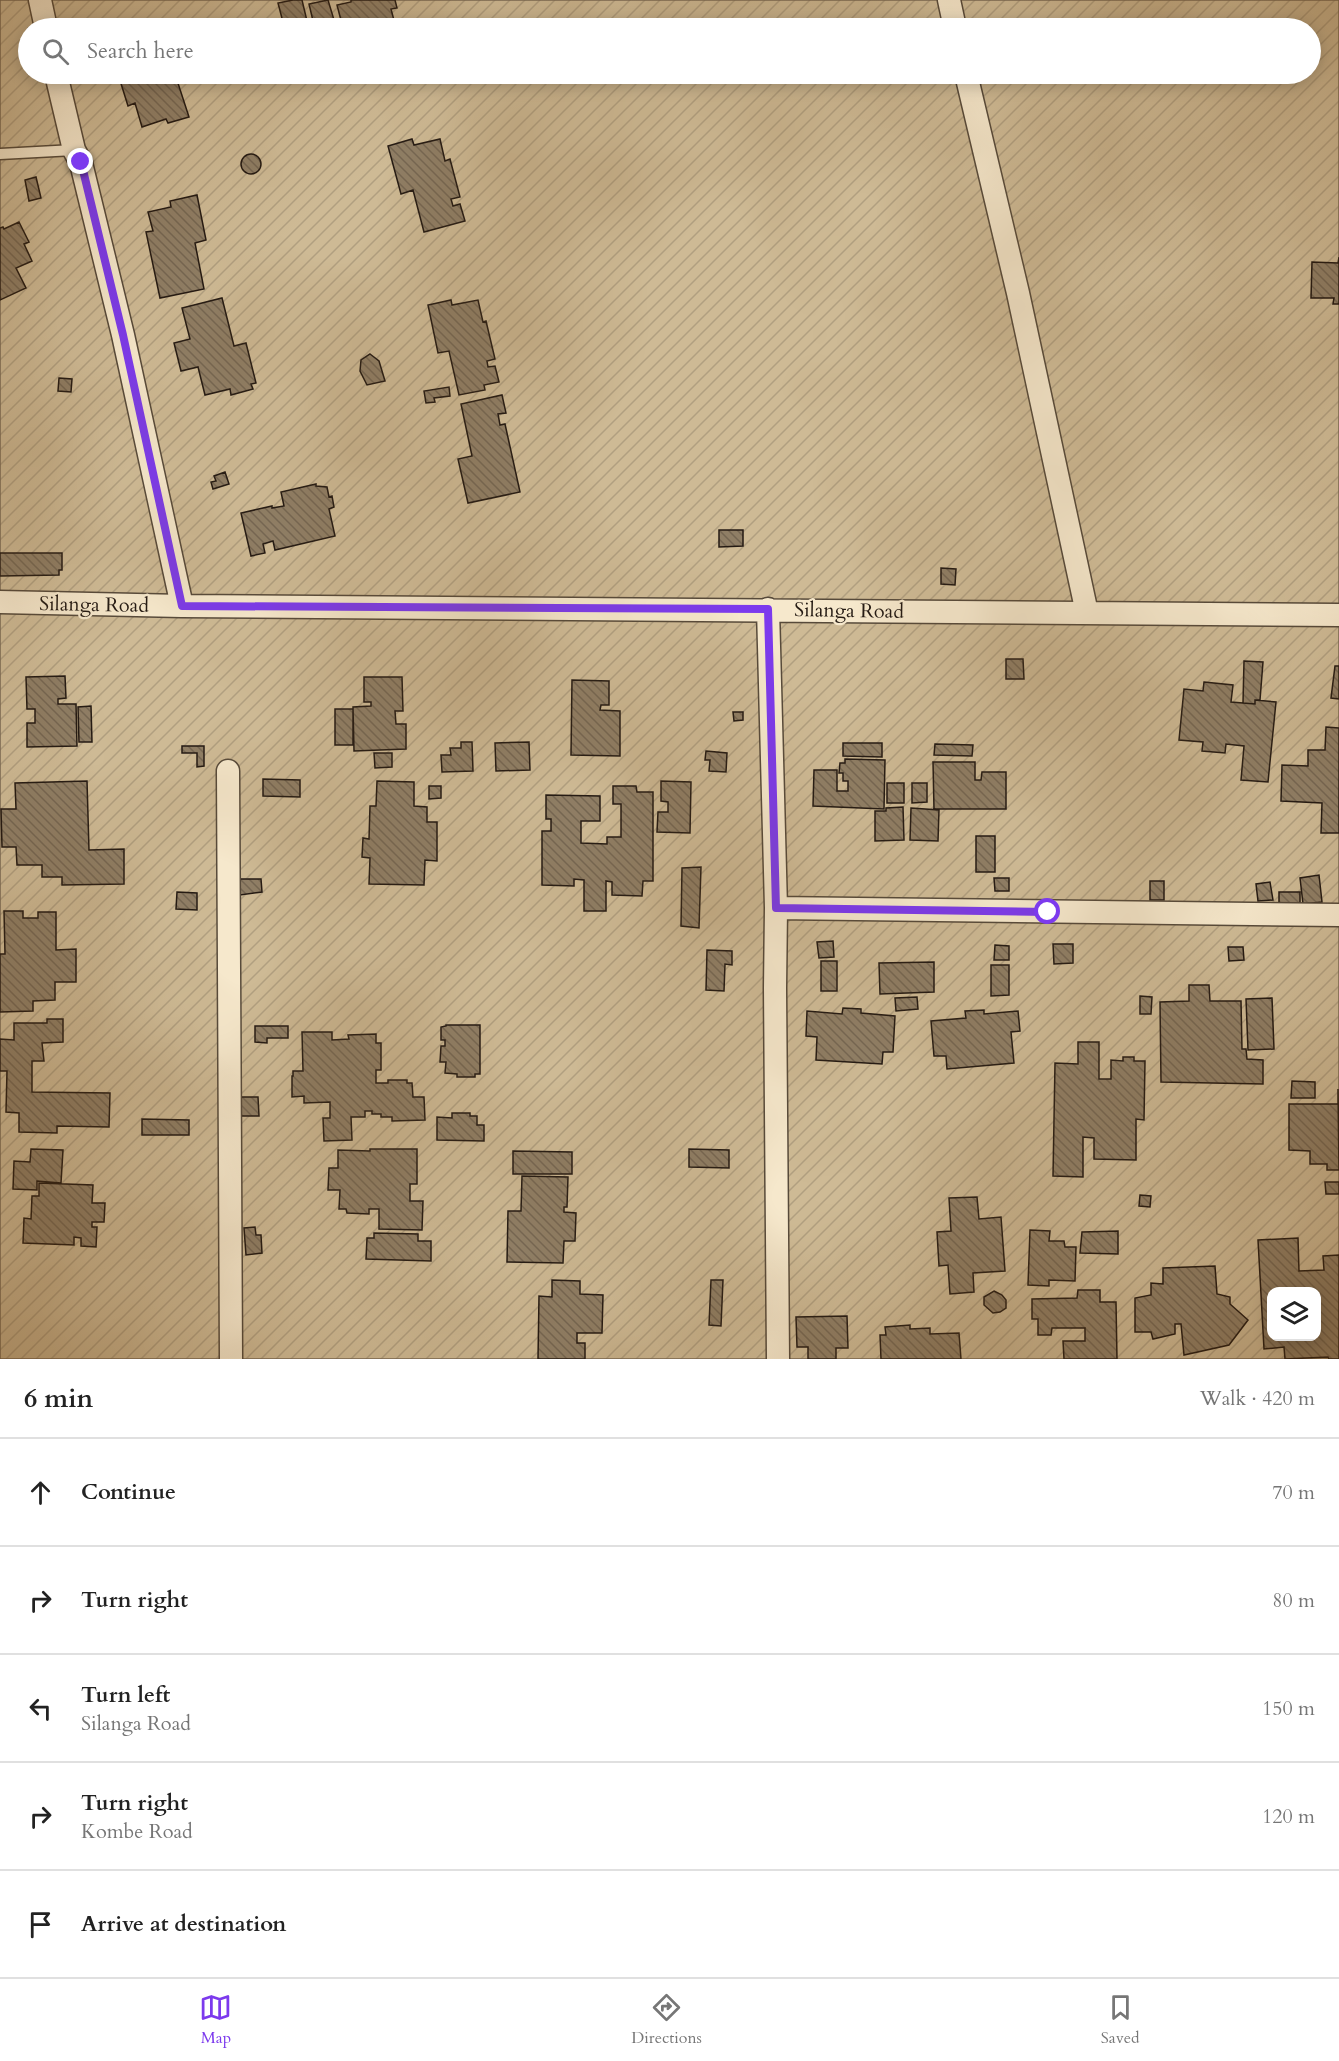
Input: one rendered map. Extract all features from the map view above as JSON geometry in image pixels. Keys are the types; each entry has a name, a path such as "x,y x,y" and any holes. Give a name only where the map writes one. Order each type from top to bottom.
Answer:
{"street":[{"path":"40,0 44,18"},
{"path":"949,0 953,18"},
{"path":"59,84 74,150 81,162 123,335 182,606"},
{"path":"968,84 1018,293 1088,613"},
{"name":"Silanga Road","path":"0,602 182,606 1339,615"},
{"path":"768,609 776,908 778,1359"},
{"path":"228,771 231,1359"},
{"path":"776,908 1339,915"}],"lane":[{"path":"0,153 74,150"}],"shaded area":[{"path":"0,0 1339,0 1339,1359 0,1359"}],"building":[{"path":"302,0 306,18 282,18 278,3"},
{"path":"328,0 333,18 312,18 309,4"},
{"path":"351,0 395,0 397,8 391,9 393,18 340,18 337,5 351,2"},
{"path":"121,84 178,84 189,117 168,123 166,119 142,127 135,103 128,106"},
{"path":"412,139 414,145 440,139 445,161 450,159 460,197 451,199 453,206 460,204 465,221 424,232 413,190 401,194 388,146"},
{"path":"251,154 258,157 261,164 258,171 251,174 244,171 241,164 244,157"},
{"path":"36,177 41,198 29,201 25,180"},
{"path":"197,195 206,240 195,243 204,289 160,298 146,232 153,231 148,212 171,207 170,201"},
{"path":"19,222 29,242 24,244 32,261 16,268 26,288 0,300 0,228 4,229"},
{"path":"1339,257 1339,304 1333,304 1334,298 1311,298 1312,262 1338,263"},
{"path":"222,298 234,346 246,343 256,383 251,384 253,389 231,395 230,389 205,395 198,367 181,371 174,343 190,339 182,308"},
{"path":"451,300 452,305 478,300 483,322 486,321 495,359 487,361 488,367 495,366 499,382 484,385 485,390 459,395 449,351 438,353 428,305"},
{"path":"370,354 379,361 385,381 367,385 360,371 361,360"},
{"path":"59,378 72,379 71,392 58,391"},
{"path":"449,387 450,396 434,398 435,402 426,403 424,391"},
{"path":"502,395 506,413 498,414 500,425 505,424 520,492 468,503 458,459 472,456 461,404"},
{"path":"225,472 229,484 213,489 211,482 216,481 214,476"},
{"path":"316,484 316,486 327,487 329,497 332,496 334,507 329,509 335,536 275,550 273,541 263,544 265,553 251,556 241,513 272,506 272,508 284,506 281,492"},
{"path":"719,530 743,530 743,546 719,547"},
{"path":"0,553 62,553 62,570 59,570 59,575 0,576"},
{"path":"941,568 956,569 955,585 941,584"},
{"path":"1006,659 1023,659 1024,679 1006,679"},
{"path":"1244,661 1263,662 1260,700 1255,700 1255,704 1243,703"},
{"path":"1335,666 1339,666 1339,699 1331,698"},
{"path":"65,676 66,698 58,699 58,704 76,704 77,746 27,747 27,723 35,723 35,709 27,709 26,677"},
{"path":"364,677 402,677 403,711 395,711 396,724 406,724 406,749 354,751 353,707 371,706 371,702 364,702"},
{"path":"572,680 609,681 609,705 601,705 600,710 620,711 620,756 571,755"},
{"path":"1204,682 1233,685 1231,702 1255,704 1255,700 1276,702 1268,782 1241,780 1244,746 1226,744 1225,753 1202,751 1203,742 1179,740 1184,689 1203,691"},
{"path":"91,706 92,742 79,742 78,707"},
{"path":"335,709 353,709 353,745 335,745"},
{"path":"733,712 743,712 743,720 734,721"},
{"path":"1326,727 1339,728 1339,833 1321,833 1322,803 1281,801 1282,765 1308,766 1308,750 1325,750"},
{"path":"461,742 472,742 473,771 442,772 441,755 451,755 450,748 461,748"},
{"path":"529,742 530,770 496,771 495,743"},
{"path":"843,743 882,743 882,757 843,756"},
{"path":"935,744 973,745 972,756 934,755"},
{"path":"182,746 204,746 204,766 197,767 197,753 182,753"},
{"path":"706,751 727,753 726,772 709,771 710,760 705,760"},
{"path":"374,753 392,753 392,767 375,768"},
{"path":"845,759 885,760 884,809 813,806 814,770 837,770 837,791 848,791 848,781 843,781 843,773 839,773 840,763 845,763"},
{"path":"933,762 975,762 975,780 981,780 982,772 1006,772 1006,809 934,809"},
{"path":"263,779 300,780 300,797 263,796"},
{"path":"87,781 89,850 124,849 124,884 62,885 62,877 42,877 42,865 17,865 16,847 2,847 1,809 16,809 15,783"},
{"path":"377,781 414,782 414,806 427,807 427,822 437,822 437,861 425,860 424,885 369,884 370,858 362,857 363,838 369,839 370,806 376,806"},
{"path":"661,781 691,782 690,833 657,832 658,812 668,812 668,802 661,801"},
{"path":"887,783 904,783 904,803 887,803"},
{"path":"912,783 927,783 927,802 912,803"},
{"path":"429,786 441,786 441,798 429,799"},
{"path":"613,786 636,786 637,792 653,792 653,881 643,881 642,896 612,895 612,882 606,881 606,911 584,911 584,880 574,879 574,886 542,885 542,831 551,831 551,819 546,819 546,795 600,796 600,821 581,821 581,843 607,844 607,837 621,837 621,804 613,804"},
{"path":"903,807 904,840 875,841 875,811"},
{"path":"911,808 939,810 938,841 910,840"},
{"path":"976,836 995,836 995,872 976,872"},
{"path":"701,867 699,928 681,926 682,868"},
{"path":"1319,875 1322,902 1303,904 1300,878"},
{"path":"994,878 1009,878 1009,891 995,891"},
{"path":"239,879 261,879 262,892 240,895"},
{"path":"1150,881 1164,881 1164,900 1150,900"},
{"path":"1270,882 1273,900 1258,901 1256,884"},
{"path":"177,892 197,893 197,910 176,909"},
{"path":"1279,892 1300,892 1300,908 1279,908"},
{"path":"4,911 23,911 23,918 38,918 38,912 56,912 56,950 76,949 76,982 55,982 55,1000 33,1001 33,1011 0,1012 0,954 5,954"},
{"path":"833,941 834,957 819,958 817,942"},
{"path":"1053,944 1073,944 1073,963 1054,964"},
{"path":"995,945 1009,946 1009,960 994,960"},
{"path":"1228,947 1243,947 1244,960 1229,961"},
{"path":"707,950 732,951 732,965 725,964 724,991 706,990"},
{"path":"821,961 837,961 837,991 821,991"},
{"path":"934,962 934,992 880,994 879,963"},
{"path":"991,965 1009,965 1009,995 991,996"},
{"path":"1189,985 1209,985 1210,1001 1241,1001 1242,1049 1246,1049 1247,1059 1263,1060 1263,1084 1161,1082 1160,1002 1189,1001"},
{"path":"1140,996 1152,997 1151,1014 1140,1014"},
{"path":"917,997 918,1009 896,1011 895,998"},
{"path":"1272,998 1274,1049 1248,1050 1246,999"},
{"path":"843,1008 861,1009 861,1013 895,1016 893,1052 883,1052 882,1064 816,1060 817,1037 806,1036 807,1011 842,1014"},
{"path":"984,1010 984,1014 1018,1011 1020,1031 1011,1032 1014,1063 947,1069 946,1056 934,1056 931,1021 966,1018 965,1011"},
{"path":"47,1019 63,1019 63,1042 42,1043 44,1061 32,1061 32,1092 110,1093 109,1127 57,1126 57,1133 19,1132 19,1113 6,1112 7,1071 0,1071 0,1039 14,1040 14,1023 47,1023"},
{"path":"480,1025 480,1074 475,1074 475,1077 457,1077 457,1074 445,1073 446,1062 440,1062 441,1046 445,1046 445,1040 441,1040 441,1027"},
{"path":"255,1026 288,1026 288,1038 267,1038 267,1043 255,1042"},
{"path":"302,1032 332,1032 332,1040 349,1039 348,1035 376,1034 376,1043 381,1043 381,1070 376,1070 376,1083 388,1083 388,1080 407,1080 407,1083 412,1083 413,1097 424,1097 425,1120 392,1121 392,1117 381,1117 381,1114 365,1111 365,1117 351,1117 352,1140 324,1141 323,1118 330,1118 330,1102 304,1103 304,1096 292,1097 293,1071 303,1071"},
{"path":"1078,1042 1099,1042 1099,1079 1111,1079 1111,1060 1123,1061 1123,1057 1134,1057 1134,1061 1145,1061 1144,1120 1136,1119 1136,1160 1094,1159 1094,1138 1083,1137 1083,1177 1053,1176 1055,1063 1078,1064"},
{"path":"1292,1081 1315,1082 1315,1098 1291,1098"},
{"path":"1338,1089 1339,1170 1327,1170 1327,1164 1310,1164 1310,1151 1289,1150 1289,1104 1338,1104"},
{"path":"240,1097 258,1097 259,1116 240,1116"},
{"path":"452,1113 470,1113 470,1116 477,1116 477,1125 484,1125 484,1141 437,1140 437,1117 452,1118"},
{"path":"142,1119 189,1120 189,1135 142,1135"},
{"path":"31,1149 63,1150 61,1183 37,1181 37,1190 13,1189 14,1161 30,1162"},
{"path":"370,1149 417,1149 417,1184 410,1184 410,1201 423,1201 422,1230 379,1229 379,1209 369,1209 369,1214 347,1213 346,1209 339,1209 340,1190 328,1190 329,1168 338,1168 338,1150 370,1151"},
{"path":"689,1149 729,1150 729,1168 689,1167"},
{"path":"513,1151 572,1152 572,1174 513,1174"},
{"path":"522,1176 568,1177 567,1207 564,1207 564,1212 576,1213 575,1241 564,1241 563,1263 507,1262 508,1211 521,1211"},
{"path":"1325,1182 1339,1182 1339,1194 1326,1194"},
{"path":"39,1183 93,1185 92,1203 105,1203 104,1222 92,1222 92,1227 97,1227 96,1247 81,1246 81,1238 74,1237 74,1245 23,1243 24,1218 31,1219 32,1196 39,1196"},
{"path":"1140,1195 1151,1196 1150,1207 1139,1206"},
{"path":"977,1197 979,1219 1001,1217 1005,1271 973,1273 974,1292 950,1294 948,1265 939,1266 937,1232 951,1231 949,1198"},
{"path":"255,1227 256,1235 261,1235 262,1253 246,1255 244,1228"},
{"path":"1030,1230 1050,1231 1049,1241 1064,1241 1065,1247 1076,1247 1075,1281 1049,1280 1049,1286 1028,1285"},
{"path":"1118,1231 1118,1254 1080,1253 1082,1232"},
{"path":"374,1233 418,1234 418,1241 431,1241 431,1261 366,1259 367,1238 374,1238"},
{"path":"1298,1238 1299,1271 1324,1270 1323,1256 1339,1255 1339,1359 1328,1357 1285,1359 1284,1347 1264,1349 1258,1240"},
{"path":"1215,1266 1217,1294 1230,1297 1230,1304 1248,1320 1229,1345 1184,1355 1181,1324 1175,1324 1175,1334 1153,1339 1151,1332 1135,1332 1135,1298 1151,1295 1151,1283 1163,1284 1163,1268"},
{"path":"552,1280 580,1281 580,1294 603,1295 602,1333 577,1333 577,1343 585,1343 585,1359 538,1359 539,1296 552,1297"},
{"path":"711,1280 723,1280 721,1326 709,1325"},
{"path":"1078,1290 1100,1290 1100,1302 1116,1302 1117,1359 1064,1359 1063,1341 1085,1341 1085,1328 1052,1328 1051,1335 1038,1335 1038,1319 1032,1319 1032,1299 1077,1298"},
{"path":"994,1291 1006,1300 1006,1308 993,1313 984,1305 984,1297"},
{"path":"847,1316 848,1348 836,1348 836,1359 808,1359 808,1347 797,1347 796,1317"},
{"path":"910,1325 910,1329 930,1328 930,1334 959,1333 961,1359 881,1359 880,1335 886,1335 885,1327"}],"route":[{"path":"81,162 123,335 182,606 768,609 776,908 1048,912"}]}
